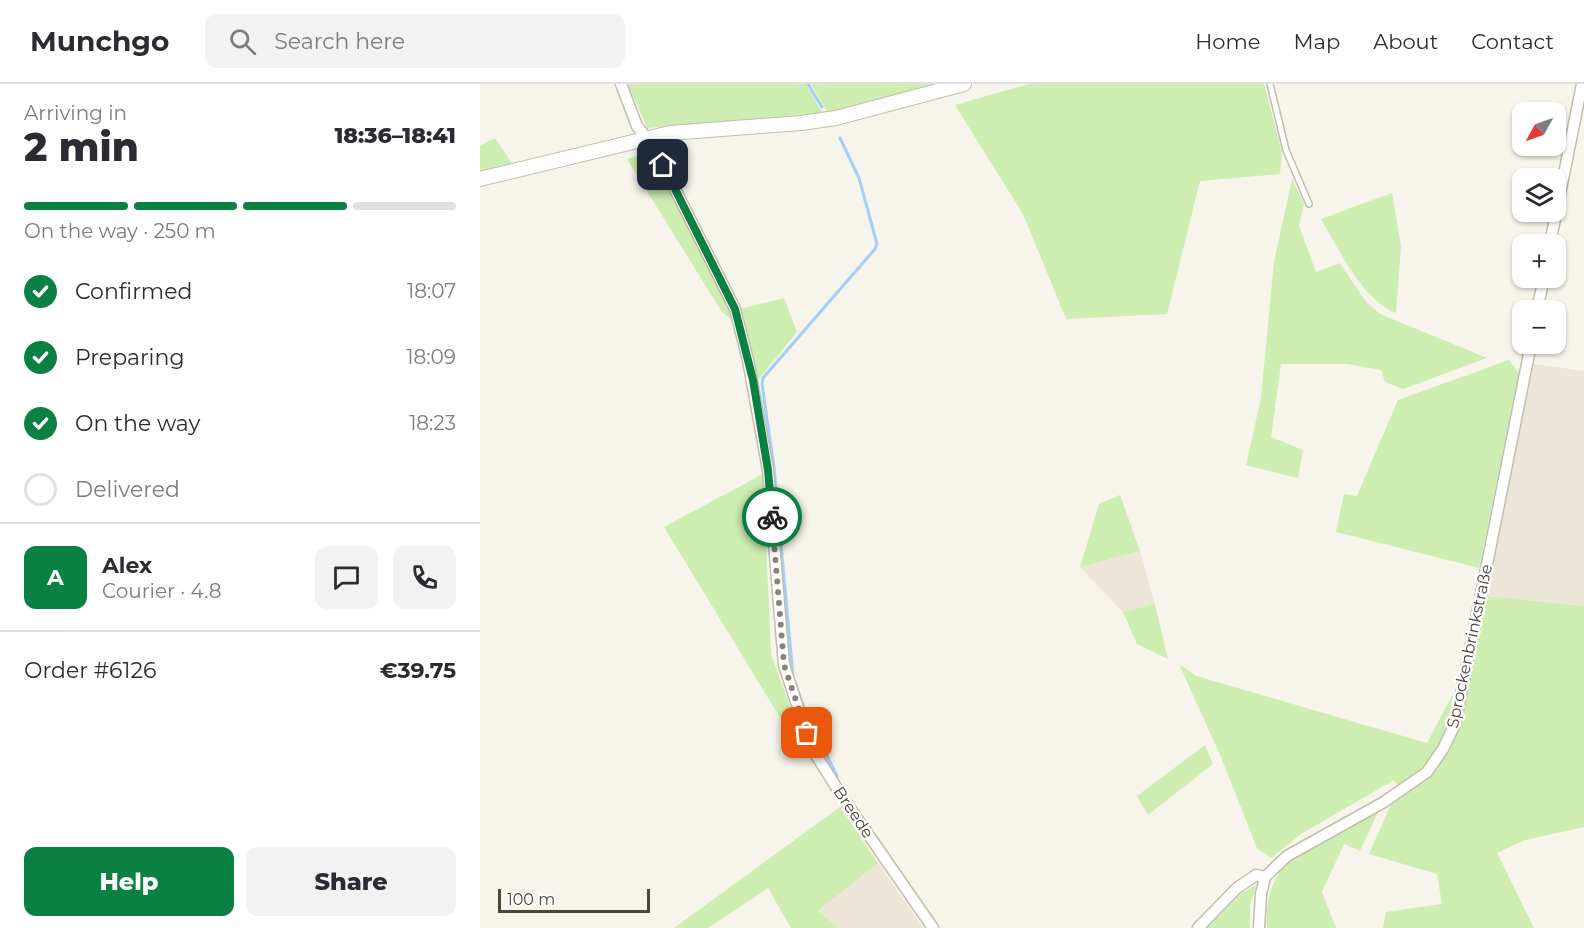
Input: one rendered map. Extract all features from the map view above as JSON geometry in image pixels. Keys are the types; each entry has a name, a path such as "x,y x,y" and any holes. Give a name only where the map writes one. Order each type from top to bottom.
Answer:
{"street":[{"name":"Breede","path":"621,84 637,126 654,147 735,309 753,380 768,470 784,665 799,711 816,754 837,789 933,928"},
{"path":"480,179 646,138 686,131 801,123 836,118 964,84"},
{"path":"1552,234 1582,84"},
{"name":"Sprockenbrinkstraße","path":"1265,877 1287,856 1410,785 1427,772 1443,749 1455,724 1529,354"},
{"path":"1198,928 1237,888 1256,875 1265,877 1258,928"}],"lane":[{"path":"1269,84 1286,150 1309,204"}],"shaded area":[{"path":"1534,364 1584,371 1584,606 1485,596"},
{"path":"1140,551 1155,604 1123,612 1080,567"},
{"path":"878,863 923,928 838,928 818,911"}],"green space":[{"path":"628,84 806,84 823,113 647,128"},
{"path":"811,84 937,84 828,113"},
{"path":"1029,84 1264,84 1282,152 1280,174 1200,181 1167,314 1066,319 1023,214 955,105"},
{"path":"495,138 512,163 480,172 480,146"},
{"path":"651,151 728,305 733,321 722,312 627,159"},
{"path":"1292,179 1304,204 1299,226 1316,272 1340,263 1366,302 1380,314 1487,358 1403,389 1385,382 1381,370 1347,364 1281,364 1271,437 1303,450 1298,478 1246,465 1261,398 1274,262"},
{"path":"1392,193 1401,246 1396,313 1372,297 1362,285 1321,219"},
{"path":"784,298 797,332 758,380 739,309"},
{"path":"1509,360 1519,374 1479,568 1336,532 1344,494 1357,496 1398,400"},
{"path":"763,474 771,654 797,726 779,716 664,527"},
{"path":"1120,495 1140,551 1080,567 1099,504"},
{"path":"1485,596 1584,606 1584,827 1525,840 1497,853 1534,928 1383,928 1386,912 1442,904 1437,874 1369,854 1392,802 1411,791 1429,776 1446,752"},
{"path":"1155,604 1168,659 1137,644 1123,612"},
{"path":"1179,664 1196,676 1427,743 1452,696 1458,697 1444,738 1430,758 1411,777 1398,787 1394,780 1301,834 1271,858 1257,848 1221,757"},
{"path":"1205,745 1213,764 1148,815 1137,796"},
{"path":"840,807 878,863 818,911 838,928 791,928 768,888 708,928 674,928"},
{"path":"1379,810 1360,851 1344,844 1322,892 1336,928 1267,928 1269,896 1283,867 1313,844"},
{"path":"1256,885 1250,905 1250,928 1207,928 1241,894"}],"waterway":[{"path":"808,84 822,107"},
{"path":"793,676 774,468 762,384 763,378 877,244 859,178 840,138"},
{"path":"796,685 804,708 837,776"}],"way so far":[{"path":"772,517 784,665 807,733"}],"route":[{"path":"663,165 735,309 753,380 768,470 772,517"}]}
